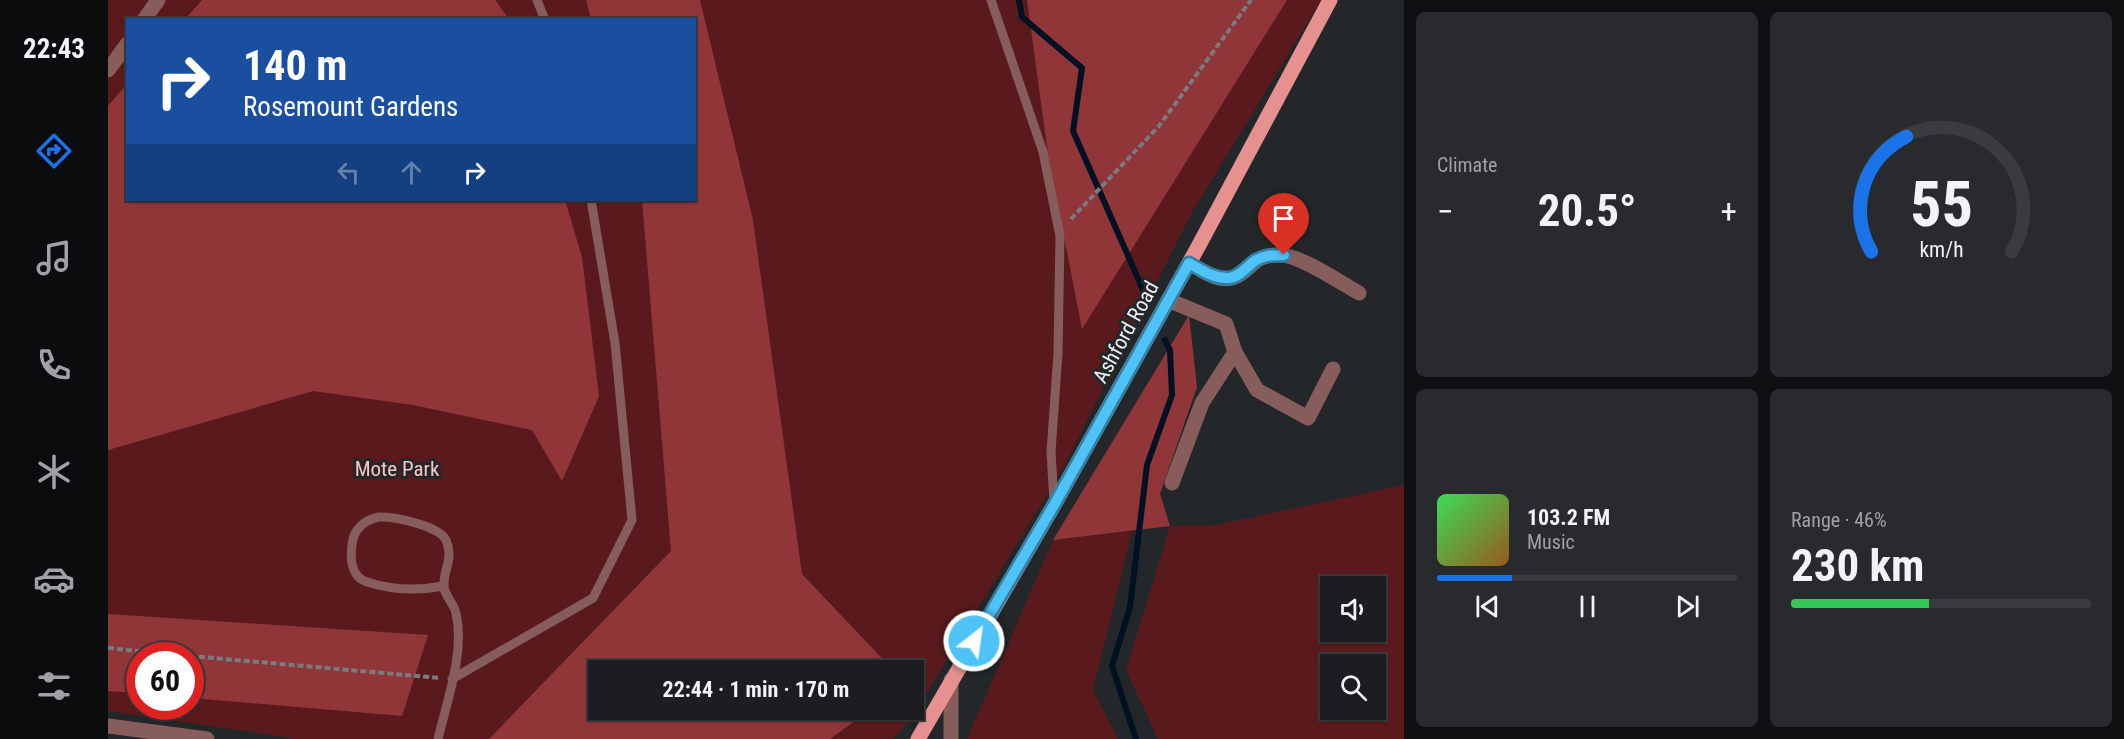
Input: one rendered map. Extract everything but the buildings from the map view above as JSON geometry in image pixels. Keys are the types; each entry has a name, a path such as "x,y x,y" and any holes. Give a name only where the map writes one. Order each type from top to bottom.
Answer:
{"main road":[{"name":"Ashford Road","path":"918,739 1054,505 1189,263 1330,0"}],"street":[{"path":"146,18 159,0"},
{"path":"108,70 126,46"},
{"path":"1189,263 1207,274 1231,278 1241,273 1254,261 1267,255 1284,255 1310,266 1359,293"},
{"path":"1168,300 1226,324 1235,352 1257,390 1308,418 1333,369"},
{"path":"1172,483 1202,403 1235,352"},
{"path":"951,680 951,739"},
{"path":"108,726 207,739"}],"lane":[{"path":"537,0 545,18"},
{"path":"991,0 1043,152 1060,236 1058,353 1051,452 1054,505"},
{"path":"452,679 593,598 632,520 615,343 591,201"},
{"path":"438,739 458,651 456,613 443,586 450,556 445,538 427,525 380,517 365,522 355,532 351,566 361,580 378,585 421,590 443,586"}],"path":[{"path":"1060,236 1072,217 1089,198 1159,126 1251,0"},
{"path":"108,648 126,650"},
{"path":"204,657 452,679"}],"green space":[{"name":"Mote Park","path":"108,0 1321,0 1191,214 1063,468 924,697 924,660 588,660 588,720 909,720 893,739 298,739 169,720 204,720 204,642 126,642 126,714 108,711"},
{"path":"1404,485 1404,739 1158,739 1126,670 1170,526 1216,525"},
{"path":"1132,531 1093,690 1118,739 967,739 1053,540"}],"shaded area":[{"path":"202,0 495,0 508,18 186,18"},
{"path":"586,0 700,0 753,220 802,574 884,660 588,660 588,720 856,720 830,739 489,739 671,551 642,201 696,201 696,18 591,18"},
{"path":"1027,0 1287,0 1082,329 1048,154"},
{"path":"126,85 126,201 565,201 582,257 599,396 562,481 532,430 413,405 313,391 108,450 108,106"},
{"path":"1189,315 1197,387 1160,494 1170,526 1053,540"},
{"path":"108,614 428,635 402,716 204,699 204,642 126,642 126,692 108,691"}],"waterway":[{"path":"1019,0 1022,17 1082,68 1073,131 1148,301"},
{"path":"1136,739 1112,666 1130,607 1147,465 1172,395 1170,350 1165,340"}],"route":[{"path":"974,641 1054,505 1189,263 1207,274 1231,278 1241,273 1254,261 1267,255 1284,255"}]}
